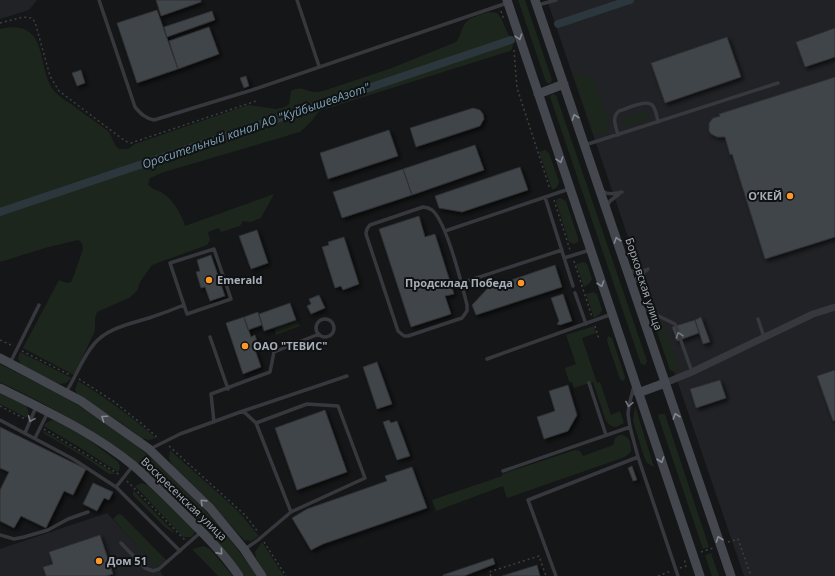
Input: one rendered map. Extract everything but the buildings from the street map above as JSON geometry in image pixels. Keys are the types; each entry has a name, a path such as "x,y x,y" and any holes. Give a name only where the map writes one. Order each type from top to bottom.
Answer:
{"main road":[{"path":"506,1 700,576"},
{"name":"Борковская улица","path":"536,3 601,190 638,306 731,576"},
{"path":"538,94 564,84"},
{"name":"Воскресенская улица","path":"0,358 66,392 149,449 210,508 244,549 262,576"},
{"path":"638,394 665,383"},
{"name":"Воскресенская улица","path":"0,388 48,412 102,444 133,466 169,498 202,531 220,551 239,576"}],"street":[{"path":"665,383 692,372 813,314 835,307"}],"lane":[{"path":"99,0 135,107 147,118 154,120 222,99 498,6 506,1"},
{"path":"297,0 320,66"},
{"path":"536,3 556,0"},
{"path":"585,145 778,83"},
{"path":"618,135 614,120 616,114 619,111 646,102 652,104 654,107 658,122"},
{"path":"445,231 569,189"},
{"path":"601,190 606,193 614,194 622,192 610,201 606,207"},
{"path":"545,198 574,286"},
{"path":"423,207 428,207 431,209 445,231 461,283 467,306 467,311 462,318 404,336 398,331 366,234 367,228 370,225 423,207"},
{"path":"214,248 231,300 187,314 184,305 170,263 214,248"},
{"path":"461,283 562,250"},
{"path":"564,258 590,250"},
{"path":"625,266 634,272 640,272 648,269 636,279 633,291"},
{"path":"575,293 586,324"},
{"path":"10,364 39,305"},
{"path":"66,392 94,343 102,336 113,329 184,305"},
{"path":"638,306 675,324 692,372"},
{"path":"487,359 612,314"},
{"path":"758,319 764,337"},
{"path":"214,422 211,394 228,389 270,372 274,352 319,334 326,337 332,335 334,327 332,323 327,320 320,322 316,326 316,330 319,334"},
{"path":"210,337 228,389"},
{"path":"149,449 162,442 243,410 347,376"},
{"path":"635,382 629,405 628,414 630,427 638,457 678,576"},
{"path":"589,383 606,435"},
{"path":"244,549 291,512 365,478 338,406 306,404 256,422"},
{"path":"25,433 37,406"},
{"path":"243,410 256,422 291,512"},
{"path":"35,438 48,412"},
{"path":"0,420 73,458 116,487 180,551"},
{"path":"502,471 630,427"},
{"path":"556,576 528,500 638,457"},
{"path":"116,487 133,466"},
{"path":"0,535 14,539 24,537 48,530 68,519 88,512"},
{"path":"121,543 145,568 153,571 159,569 202,531"}],"path":[{"path":"498,6 506,24"},
{"path":"0,23 23,17 32,18 35,22 50,76 59,91 125,142 131,143 256,101"},
{"path":"514,45 517,88 599,339"},
{"path":"0,340 75,377 113,401 142,424 246,516 286,576"},
{"path":"0,406 27,420"},
{"path":"684,558 738,539 751,576"},
{"path":"491,576 490,572 539,556 546,576"},
{"path":"658,576 671,571"}],"shaded area":[{"path":"0,0 37,0 29,10 0,19"},
{"path":"518,0 525,0 552,80 550,84 546,82"},
{"path":"547,0 835,0 835,576 744,576"},
{"path":"489,12 497,13 501,18 513,45 510,51 319,111 310,123 300,132 161,173 150,178 148,184 149,186 161,192 173,202 179,211 185,226 274,194 261,218 251,222 243,221 240,226 221,232 219,228 208,232 210,240 207,245 152,265 140,282 137,291 129,298 97,312 95,318 95,331 74,375 23,348 59,280 67,283 71,282 83,249 82,243 78,240 45,248 0,262 0,29 16,27 28,31 35,38 40,49 50,84 56,93 108,131 115,145 119,149 128,149 135,144 248,105 276,109 285,107 289,104 291,91 294,90 304,89 313,92 322,91 389,69 456,42 467,21"},
{"path":"573,73 594,80 609,124 607,131 603,135 598,136 594,133"},
{"path":"552,94 556,95 647,361 645,365 641,364 550,97"},
{"path":"647,112 649,118 647,120 626,127 622,124 623,119"},
{"path":"545,150 549,153 559,182 557,187 554,189 552,189 539,152"},
{"path":"560,198 566,201 578,238 578,242 574,244 569,242 556,201"},
{"path":"584,262 587,264 592,279 590,283 584,287 576,264"},
{"path":"593,292 597,294 602,310 600,314 594,318 586,294"},
{"path":"297,320 300,326 276,335 274,328"},
{"path":"658,320 663,323 679,369 675,372 670,370 654,323"},
{"path":"594,326 596,333 582,338 597,383 600,382 611,415 620,411 624,423 616,427 611,426 606,421 593,382 574,388 572,382 569,382 565,368 576,364 566,335"},
{"path":"608,336 612,338 625,377 623,381 620,379 607,341"},
{"path":"20,352 72,378 66,383 59,384 21,365 18,358"},
{"path":"0,364 79,406 104,422 147,455 188,492 207,512 225,533 257,576 244,576 227,553 184,508 148,473 122,452 69,418 0,382"},
{"path":"78,381 118,408 156,438 149,440 141,438 120,422 78,395 75,390"},
{"path":"0,392 26,405 29,413 27,418 0,404"},
{"path":"635,406 654,467 647,463 644,457 633,421"},
{"path":"660,414 665,414 709,547 703,549 658,416"},
{"path":"52,420 89,440 117,461 120,466 118,472 44,426"},
{"path":"42,430 116,474 109,474 86,458 45,434"},
{"path":"619,435 625,436 631,445 631,452 625,457 507,498 503,486 436,511 432,500 502,476 502,474 575,450 580,451 583,456 613,445 615,438"},
{"path":"170,450 238,511 259,536 251,541 244,540 206,498 172,465 169,458"},
{"path":"142,483 149,486 195,531 191,537 183,537 135,486"},
{"path":"133,490 176,534 166,528 133,495"},
{"path":"107,513 159,569 163,576 0,576 0,549"},
{"path":"118,514 122,515 167,561 157,568 113,519"},
{"path":"262,542 284,576 267,576 256,558 255,552"},
{"path":"204,546 210,549 233,576 218,576 192,549"},
{"path":"711,553 719,576 712,576 705,555"}],"waterway":[{"name":"Оросительный канал АО \"КуйбышевАзот\"","path":"558,24 630,0"},
{"name":"Оросительный канал АО \"КуйбышевАзот\"","path":"0,212 511,40"}],"place":[{"name":"О’КЕЙ","path":"790,196"},
{"name":"Emerald","path":"209,280"},
{"name":"Продсклад Победа","path":"521,283"},
{"name":"ОАО \"ТЕВИС\"","path":"245,346"},
{"name":"Дом 51","path":"99,561"}]}
